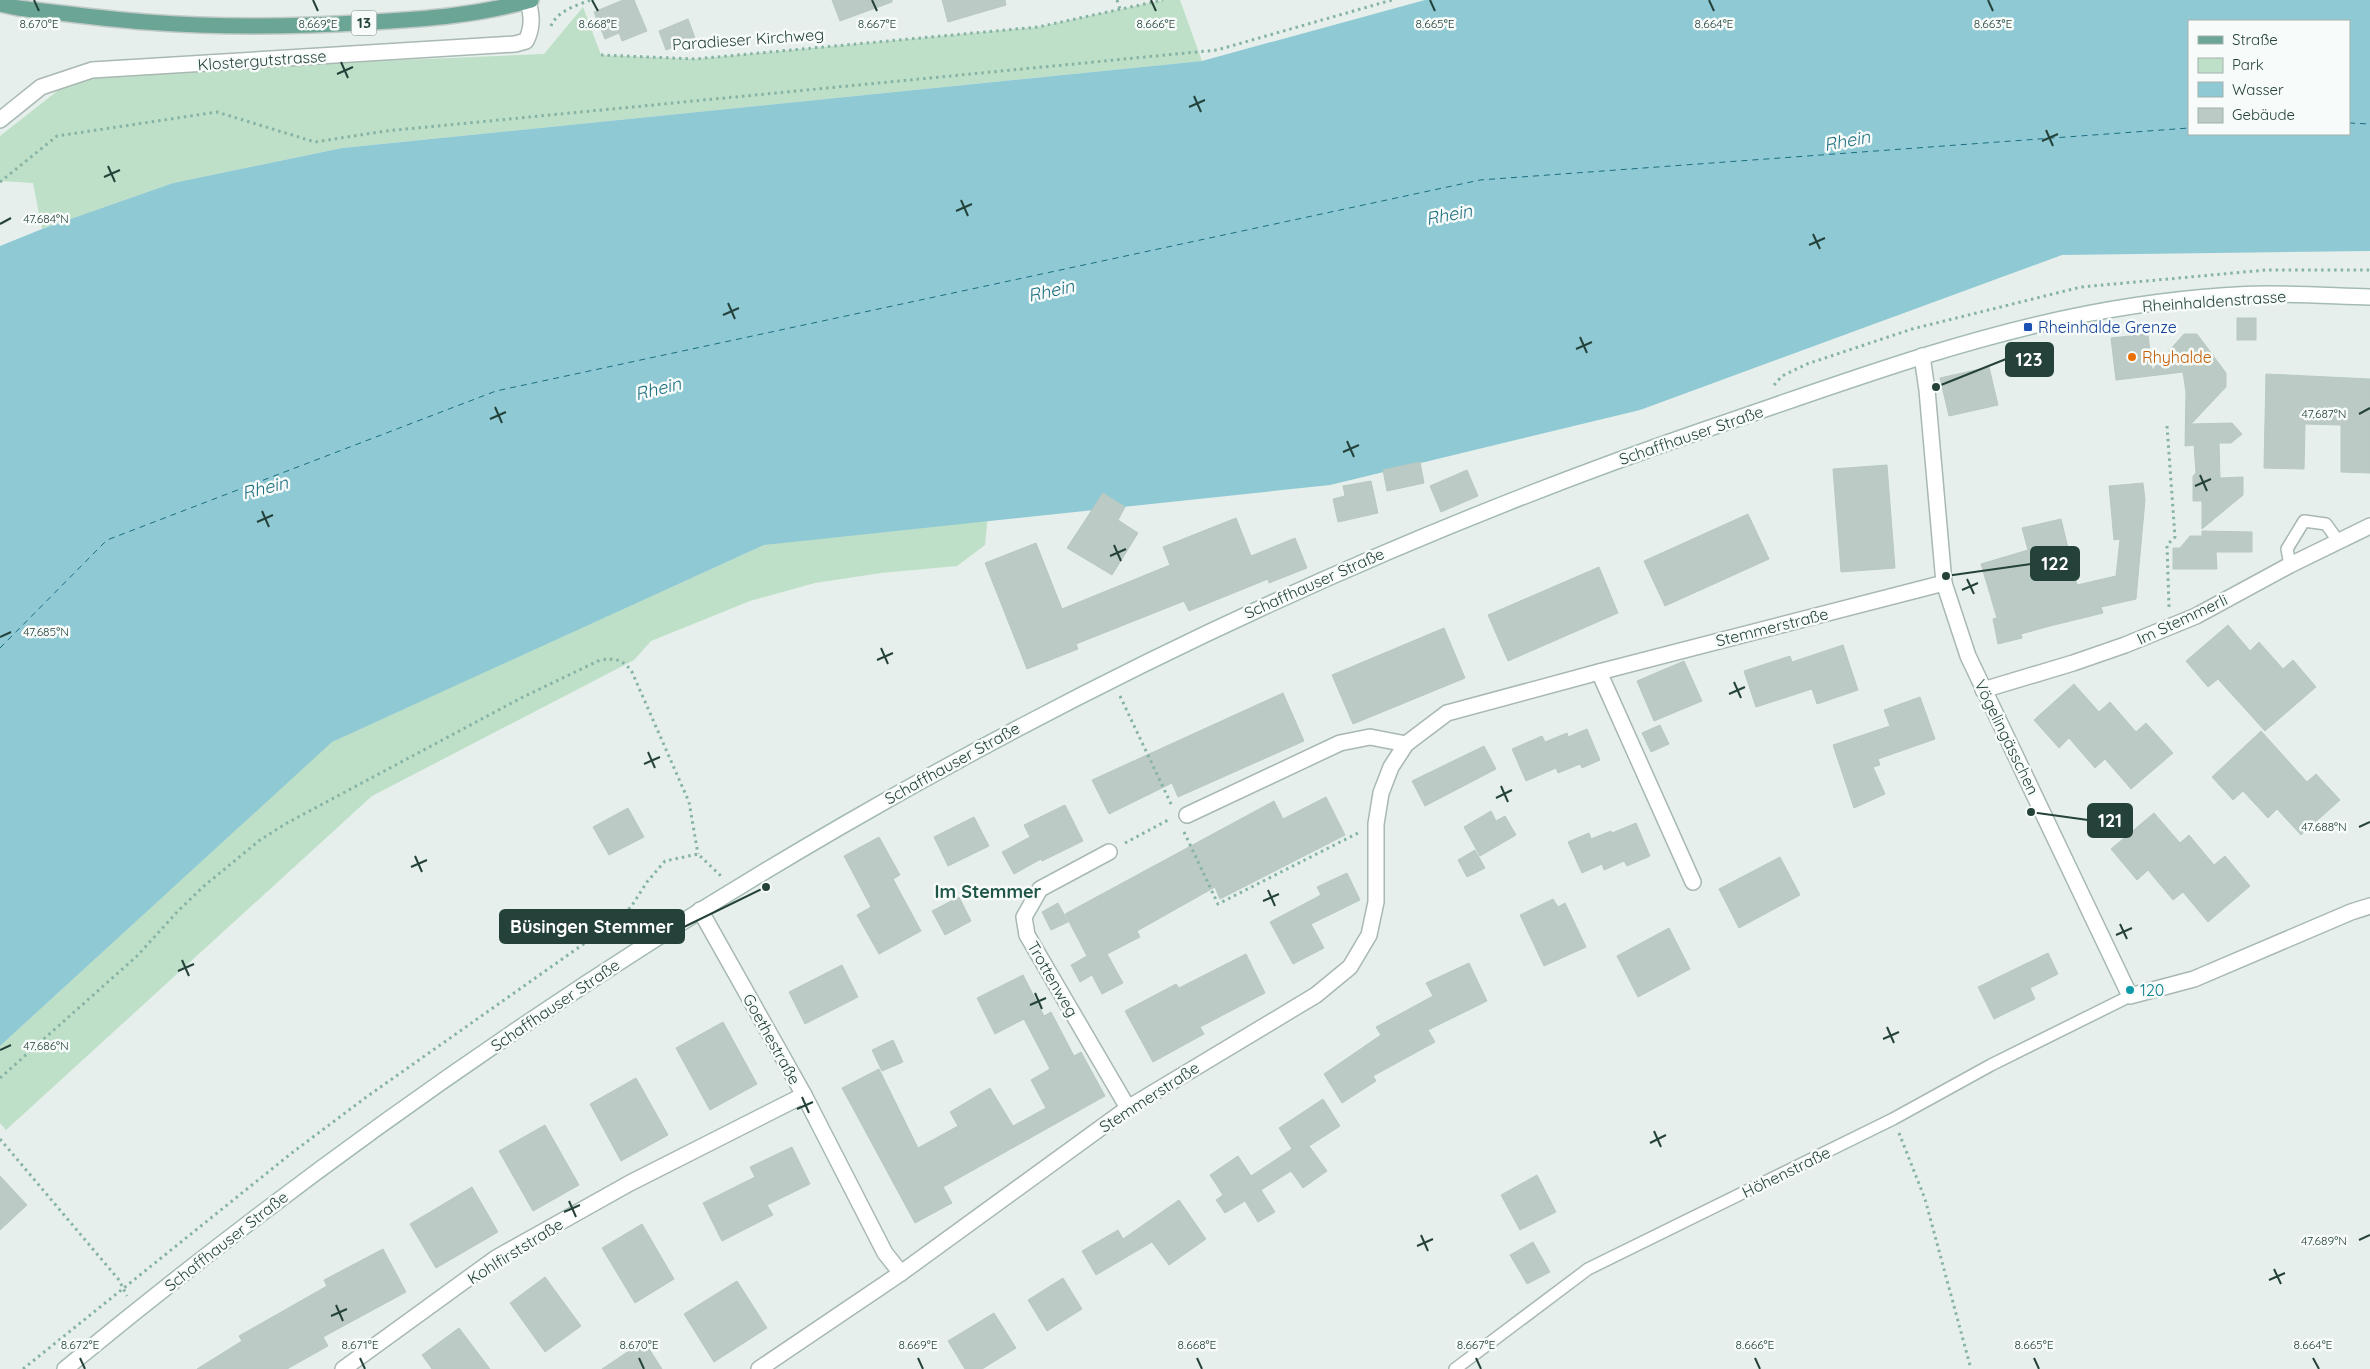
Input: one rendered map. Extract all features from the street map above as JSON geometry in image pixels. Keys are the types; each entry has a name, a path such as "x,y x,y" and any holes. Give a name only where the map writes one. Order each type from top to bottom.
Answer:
{"main road":[{"name":"13","path":"0,4 18,8 134,21 198,25 318,26 434,19 484,11 529,0"}],"street":[{"name":"Klostergutstrasse","path":"0,120 41,87 92,70 515,44 526,41 531,32 532,16 529,0"},
{"name":"Rheinhaldenstrasse","path":"1942,349 2086,314 2157,303 2262,294 2370,297"},
{"name":"Schaffhauser Straße","path":"65,1369 281,1198 415,1100 700,910 908,786 1055,707 1234,619 1374,556 1589,470 1942,349"},
{"name":"Vögelingässchen","path":"1922,356 1927,390 1944,583 1968,656 2130,996"},
{"name":"Im Stemmerli","path":"1984,690 2125,645 2196,616 2290,565 2370,526"},
{"name":"Stemmerstraße","path":"759,1369 901,1273 1128,1108 1316,995 1350,966 1369,935 1376,902 1376,824 1381,793 1391,767 1406,744 1448,713 1944,583"},
{"path":"1599,672 1693,882"},
{"path":"1182,815 1340,743 1370,737 1406,744"},
{"name":"Trottenweg","path":"1109,852 1040,889 1024,917 1027,934 1128,1108"},
{"path":"2130,996 2194,979 2351,912 2370,906"},
{"name":"Goethestraße","path":"700,910 804,1095 885,1253 901,1273"},
{"name":"Kohlfirststraße","path":"343,1369 496,1258 630,1183 804,1095"}],"lane":[{"path":"2290,565 2287,549 2304,521 2326,524 2339,542"},
{"name":"Höhenstraße","path":"1455,1369 1588,1269 1893,1119 1940,1095 1991,1065 2130,996"}],"path":[{"path":"550,29 553,21 562,13 591,0"},
{"path":"1117,0 1120,9"},
{"name":"Paradieser Kirchweg","path":"601,55 695,59 1038,26 1163,0"},
{"path":"0,182 58,136 217,112 315,142 386,132 1217,50 1392,0"},
{"path":"2168,426 2175,537 2168,545 2169,626"},
{"path":"0,1078 137,956 204,886 260,840 287,823 521,698 600,660 613,658 621,661 632,672 689,802 698,854 725,880 739,886"},
{"path":"1109,852 1182,815"},
{"path":"22,1369 123,1287 365,1098 602,931 631,907 647,882 665,861 698,854"},
{"path":"1893,1119 1925,1199 1971,1369"},
{"path":"0,1139 119,1280 135,1312"}],"green space":[{"path":"1163,0 1180,0 1202,61 342,148 173,183 42,229 33,183 0,181 0,136 88,67 305,64 544,54 583,7 601,55 695,59 1038,27"},
{"path":"988,514 985,545 957,566 881,573 815,583 750,601 651,641 634,660 372,796 6,1130 0,1123 0,1046 331,742 764,545"}],"water":[{"name":"Rhein","path":"1425,0 2370,0 2370,251 2062,255 1640,410 1330,485 764,545 332,742 0,1046 0,246 42,229 173,183 342,148 1202,61"}],"building":[{"path":"623,0 634,0 647,31 622,41 619,33 605,39 594,12"},
{"path":"832,0 892,0 892,2 840,21"},
{"path":"942,0 1005,0 1006,5 948,22"},
{"path":"688,19 695,38 666,50 659,31"},
{"path":"2237,318 2256,318 2256,340 2237,340"},
{"path":"2148,334 2152,370 2184,334 2197,334 2226,373 2226,387 2191,424 2232,423 2242,434 2231,443 2219,443 2220,478 2243,477 2243,495 2202,529 2202,501 2193,501 2193,476 2196,473 2194,445 2185,446 2186,392 2183,372 2116,380 2111,338"},
{"path":"1989,367 1998,405 1949,416 1940,378"},
{"path":"2266,374 2370,379 2370,473 2341,472 2341,425 2305,424 2304,469 2264,468"},
{"path":"1420,462 1424,483 1387,491 1383,470"},
{"path":"1887,465 1895,568 1841,572 1833,469"},
{"path":"1467,470 1478,496 1441,512 1430,486"},
{"path":"1371,481 1378,513 1338,522 1333,499 1345,496 1343,486"},
{"path":"2143,483 2145,500 2136,599 2101,607 2103,613 2021,634 2022,638 1998,644 1993,619 1997,618 1981,564 2028,550 2022,528 2061,519 2077,585 2116,576 2120,539 2114,540 2109,486"},
{"path":"1103,493 1125,507 1118,520 1138,533 1112,575 1067,548"},
{"path":"1748,514 1769,559 1665,606 1644,561"},
{"path":"1236,518 1251,556 1295,538 1307,568 1269,583 1268,579 1189,611 1184,601 1076,644 1078,649 1027,669 985,563 1036,543 1062,609 1170,565 1163,547"},
{"path":"2202,531 2252,532 2252,552 2216,552 2217,569 2173,569 2173,548 2180,548 2190,536 2202,536"},
{"path":"1599,567 1618,613 1508,661 1488,615"},
{"path":"2228,625 2250,651 2259,642 2283,669 2293,660 2316,687 2265,731 2218,679 2208,687 2186,661"},
{"path":"1444,628 1465,678 1353,724 1332,675"},
{"path":"1843,645 1858,690 1817,704 1812,689 1756,707 1744,671 1790,656 1792,662"},
{"path":"1684,661 1702,701 1654,721 1637,681"},
{"path":"2074,684 2099,712 2110,702 2136,732 2146,723 2173,753 2131,789 2105,759 2095,768 2069,738 2059,748 2034,720"},
{"path":"1283,693 1304,741 1178,797 1172,783 1109,814 1092,780"},
{"path":"1920,697 1935,739 1878,759 1880,765 1873,767 1885,794 1854,808 1833,745 1890,726 1884,710"},
{"path":"1660,725 1669,744 1651,752 1642,733"},
{"path":"1587,729 1600,760 1582,768 1580,764 1558,773 1556,768 1526,781 1512,749 1542,736 1545,742 1567,733 1568,737"},
{"path":"2261,731 2307,782 2316,774 2340,800 2301,835 2277,809 2268,818 2243,791 2233,800 2212,777"},
{"path":"1484,746 1496,769 1425,806 1412,781"},
{"path":"1326,797 1345,835 1220,899 1215,887 1137,931 1140,937 1107,954 1123,983 1102,994 1092,975 1080,982 1071,965 1087,956 1065,914 1274,801 1283,819"},
{"path":"1065,805 1083,841 1042,861 1041,859 1014,874 1002,852 1030,837 1024,825"},
{"path":"628,808 644,837 609,855 593,827"},
{"path":"1491,811 1496,821 1505,816 1516,835 1480,856 1464,827"},
{"path":"2154,813 2180,843 2189,835 2214,865 2225,856 2250,886 2208,922 2183,892 2173,900 2148,870 2137,880 2111,849"},
{"path":"974,817 989,846 948,866 934,837"},
{"path":"1636,823 1650,856 1627,866 1624,861 1604,870 1602,864 1582,873 1568,842 1589,833 1591,839"},
{"path":"879,837 900,875 893,879 921,931 879,954 857,915 871,907 844,856"},
{"path":"1475,850 1485,868 1467,877 1458,860"},
{"path":"1780,857 1800,895 1739,928 1719,889"},
{"path":"1347,873 1360,900 1311,924 1324,948 1293,964 1270,922 1321,895 1317,887"},
{"path":"959,897 971,921 945,935 932,911"},
{"path":"1553,899 1558,907 1565,903 1586,947 1544,966 1520,915"},
{"path":"1058,903 1068,922 1051,930 1042,912"},
{"path":"1669,928 1690,969 1638,997 1617,956"},
{"path":"2048,953 2058,974 2030,988 2035,999 1994,1019 1978,987"},
{"path":"1246,954 1265,993 1200,1027 1204,1034 1153,1062 1125,1011 1176,984 1179,988"},
{"path":"1469,963 1487,1001 1428,1030 1435,1042 1373,1076 1376,1081 1342,1103 1324,1074 1381,1035 1376,1027 1433,996 1426,983"},
{"path":"842,965 858,997 805,1024 789,992"},
{"path":"1023,975 1044,1016 1051,1012 1074,1056 1081,1052 1105,1096 943,1187 952,1203 915,1223 842,1088 879,1069 918,1148 958,1126 950,1112 990,1088 1013,1126 1046,1108 1031,1080 1050,1069 1024,1019 995,1034 977,998"},
{"path":"723,1022 757,1084 710,1110 676,1048"},
{"path":"893,1040 903,1062 882,1071 872,1050"},
{"path":"636,1078 668,1135 621,1161 590,1104"},
{"path":"1323,1099 1340,1126 1309,1146 1327,1171 1303,1188 1291,1171 1261,1190 1275,1212 1258,1222 1245,1201 1225,1213 1216,1200 1223,1195 1210,1175 1238,1156 1251,1176 1292,1149 1279,1128"},
{"path":"545,1125 579,1185 533,1211 499,1151"},
{"path":"792,1147 810,1184 767,1205 773,1215 722,1241 703,1203 755,1177 750,1167"},
{"path":"1537,1175 1556,1212 1520,1230 1501,1195"},
{"path":"0,1176 27,1205 0,1230"},
{"path":"472,1187 498,1232 436,1268 410,1224"},
{"path":"1179,1200 1206,1239 1169,1265 1152,1242 1096,1275 1082,1251 1118,1230 1123,1239"},
{"path":"642,1224 674,1279 635,1303 602,1248"},
{"path":"1533,1242 1550,1272 1527,1284 1510,1255"},
{"path":"383,1249 406,1292 323,1337 328,1346 287,1369 197,1369 242,1341 239,1336 327,1286 324,1280"},
{"path":"545,1277 581,1326 545,1352 510,1303"},
{"path":"1063,1278 1082,1309 1047,1331 1028,1300"},
{"path":"737,1281 767,1328 714,1362 684,1314"},
{"path":"994,1313 1016,1348 982,1369 965,1369 948,1341"},
{"path":"459,1328 490,1369 432,1369 422,1355"},
{"path":"644,1341 662,1369 602,1369"}],"ferry route":[{"path":"2350,123 2370,124"},
{"path":"0,648 107,540 496,391 1480,180 2188,128"}],"place":[{"name":"Rheinhalde Grenze","path":"2028,327"},
{"name":"Rhyhalde","path":"2132,357"},
{"name":"123","path":"1936,387"},
{"name":"122","path":"1946,576"},
{"name":"121","path":"2031,812"},
{"name":"Büsingen Stemmer","path":"766,887"},
{"name":"120","path":"2130,990"}],"district":[{"name":"Im Stemmer","path":"988,892"}]}
